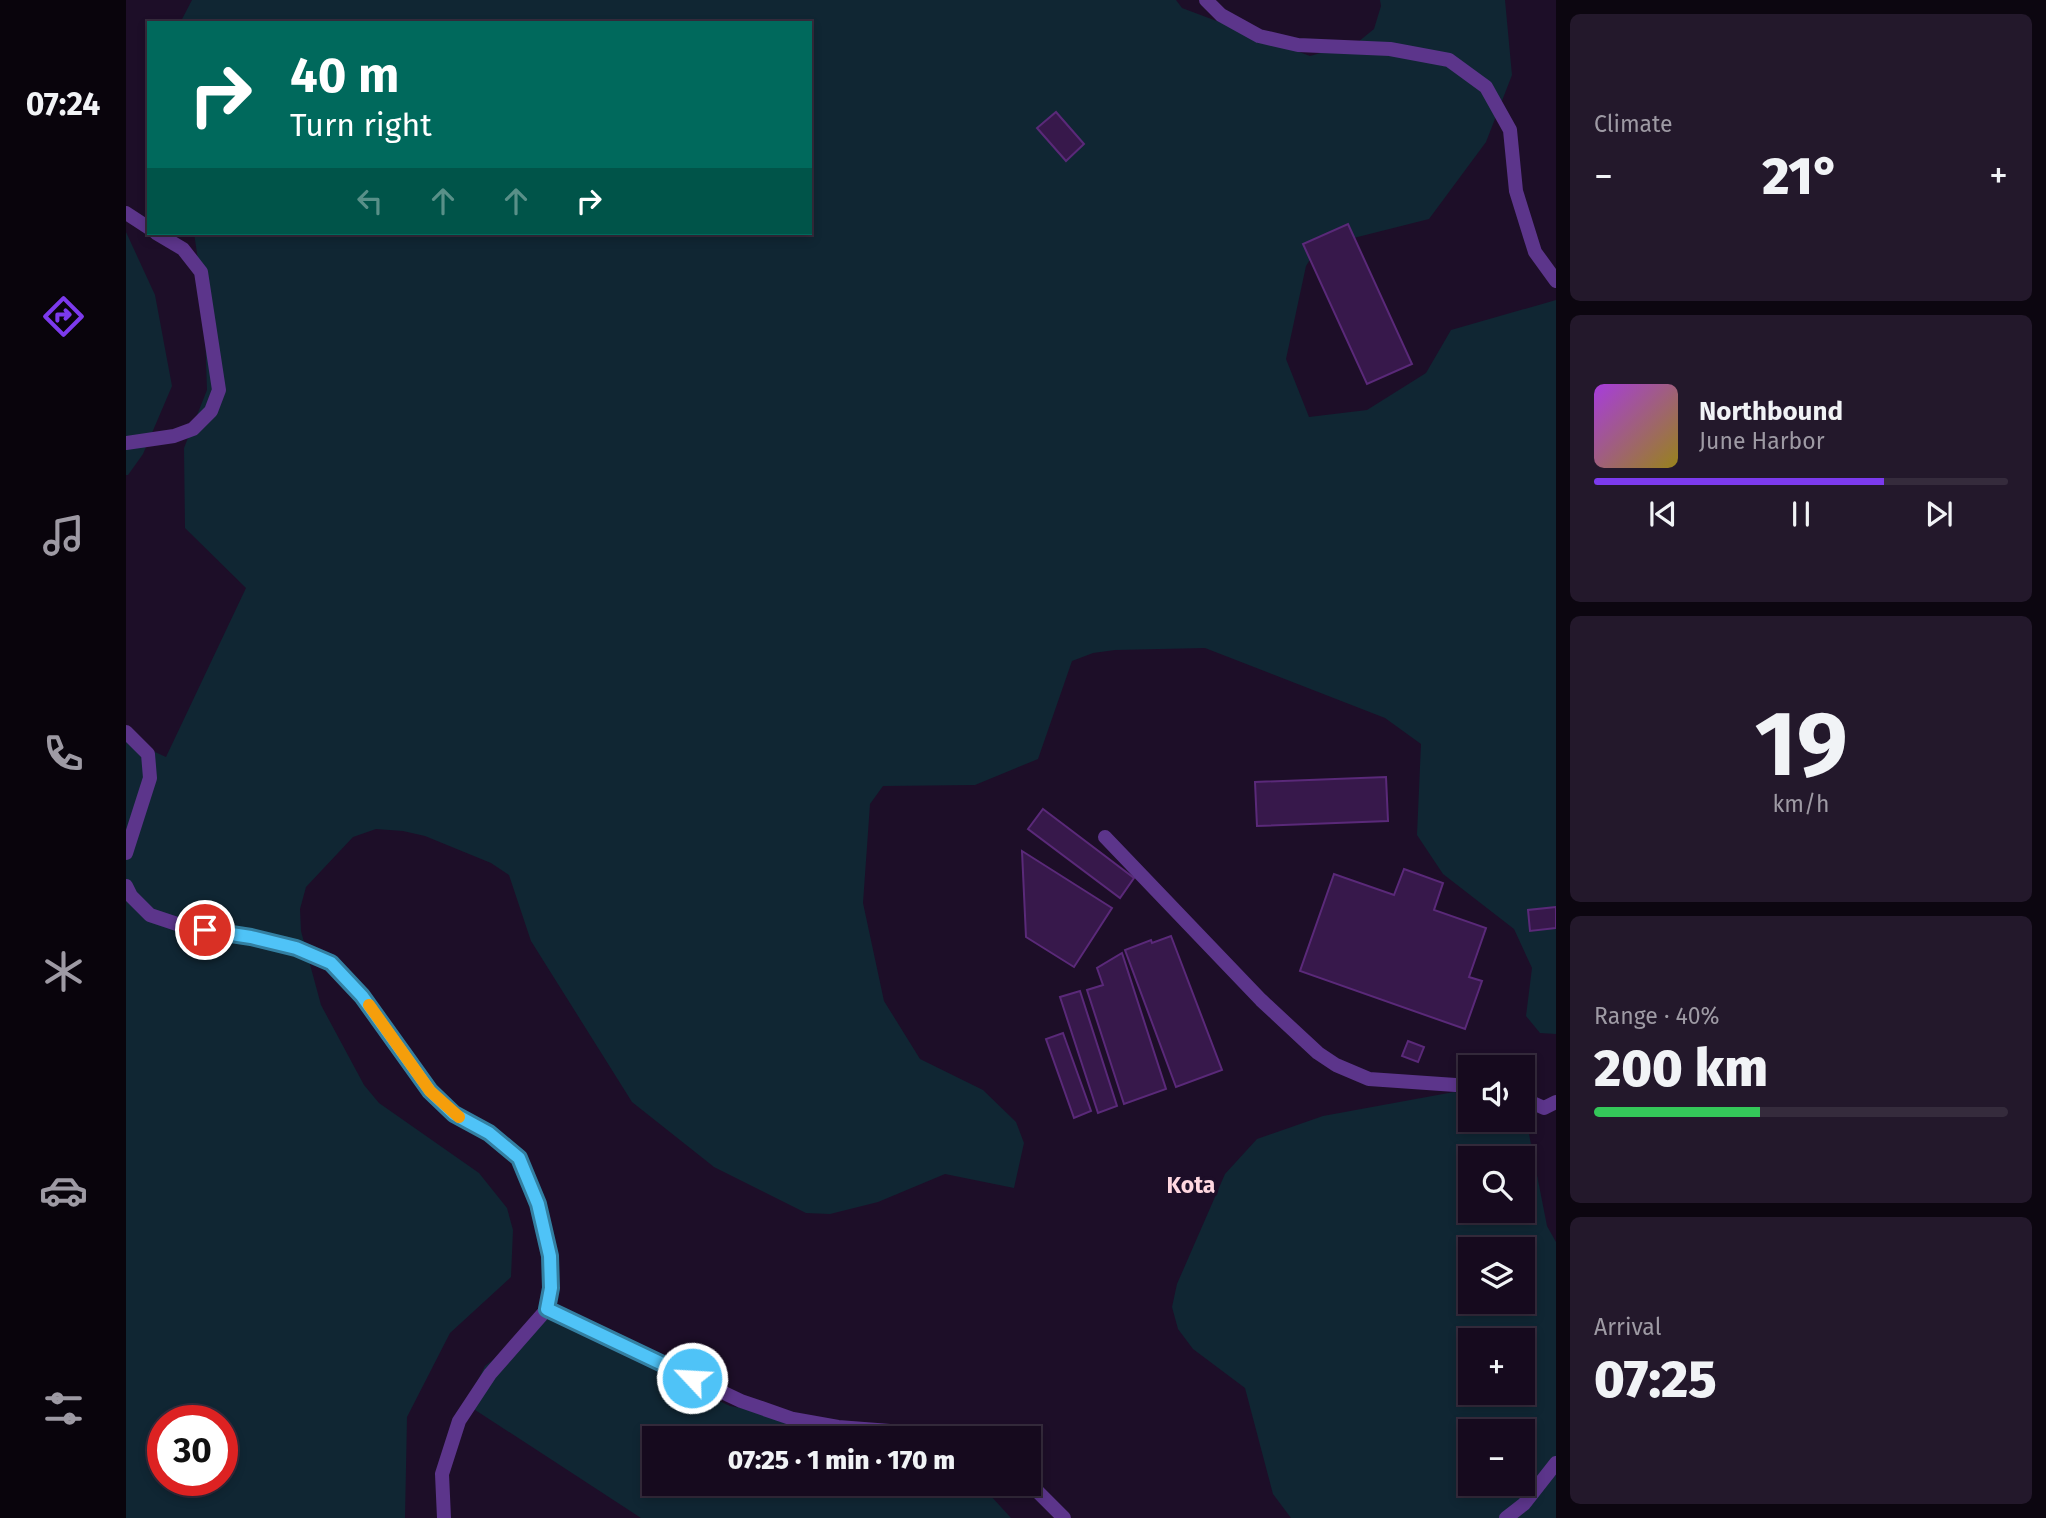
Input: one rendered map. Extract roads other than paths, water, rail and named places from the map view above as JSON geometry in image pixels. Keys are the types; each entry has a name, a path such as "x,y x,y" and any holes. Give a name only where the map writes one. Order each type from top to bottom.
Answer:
{"street":[{"path":"1206,0 1221,15 1259,36 1298,45 1390,48 1448,60 1486,87 1510,130 1516,191 1535,252 1556,281"},
{"path":"126,213 147,227"},
{"path":"126,443 174,436 193,429 211,411 219,390 201,272 183,249 159,235"},
{"path":"126,732 148,754 150,778 126,853"},
{"path":"1105,837 1261,1000 1318,1053 1336,1065 1370,1079 1458,1085"},
{"path":"126,886 131,896 150,915 183,926 251,937 296,948 331,963 362,996 430,1091 454,1114 489,1133 519,1158 538,1204 550,1256 551,1288 547,1309 490,1374 458,1421 442,1474 444,1518"},
{"path":"1535,1104 1544,1108 1556,1102"},
{"path":"547,1309 741,1402 793,1419 832,1426"},
{"path":"1506,1518 1524,1504 1556,1462"},
{"path":"1041,1495 1064,1518"}],"district":[{"name":"Kota","path":"1191,1185"}]}
